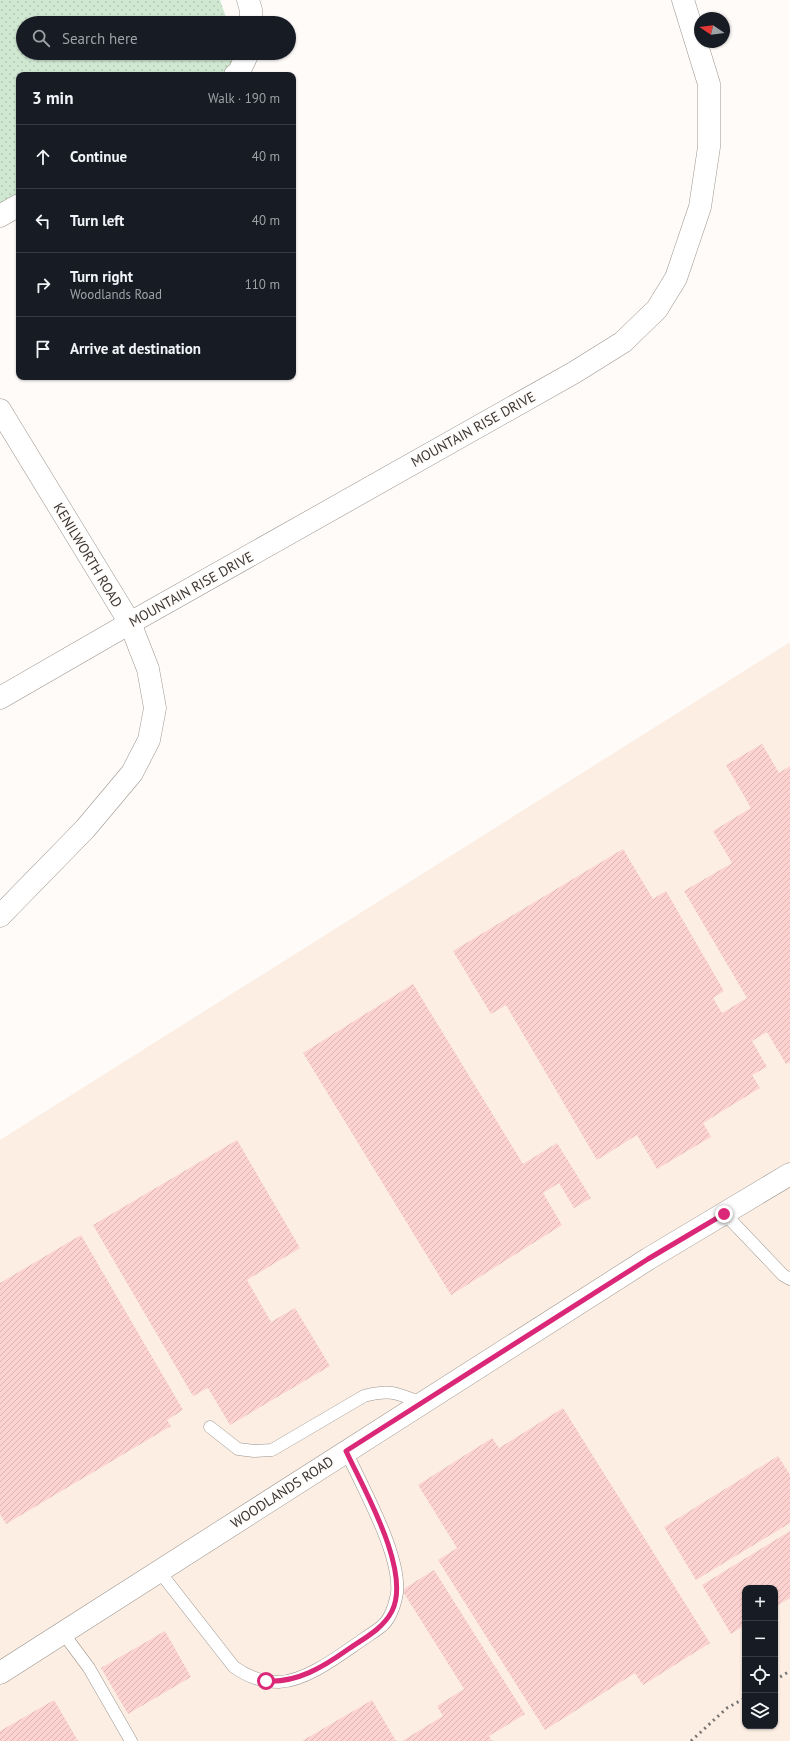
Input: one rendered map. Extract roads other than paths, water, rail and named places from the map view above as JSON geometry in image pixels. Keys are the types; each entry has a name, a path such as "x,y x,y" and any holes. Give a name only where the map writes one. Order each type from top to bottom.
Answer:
{"street":[{"path":"248,0 251,16"},
{"name":"MOUNTAIN RISE DRIVE","path":"0,698 575,372 623,342 657,309 676,278 700,207 709,147 709,84 683,0"},
{"path":"239,72 245,60"},
{"path":"0,216 16,207"},
{"name":"KENILWORTH ROAD","path":"0,410 130,623 148,669 155,708 149,740 132,773 95,818 0,916"},
{"name":"WOODLANDS ROAD","path":"0,1673 648,1259 790,1174"}],"lane":[{"path":"724,1214 783,1275 790,1279"},
{"path":"210,1427 238,1449 254,1451 272,1450 364,1396 376,1393 394,1392 421,1403"},
{"path":"159,1571 234,1667 248,1677 280,1682 299,1678 335,1658 383,1625 393,1610 397,1592 395,1568 388,1542 346,1451"},
{"path":"63,1633 89,1668 131,1741"}],"railway":[{"path":"778,1678 790,1671"},
{"path":"691,1741 727,1708 742,1700"}]}
